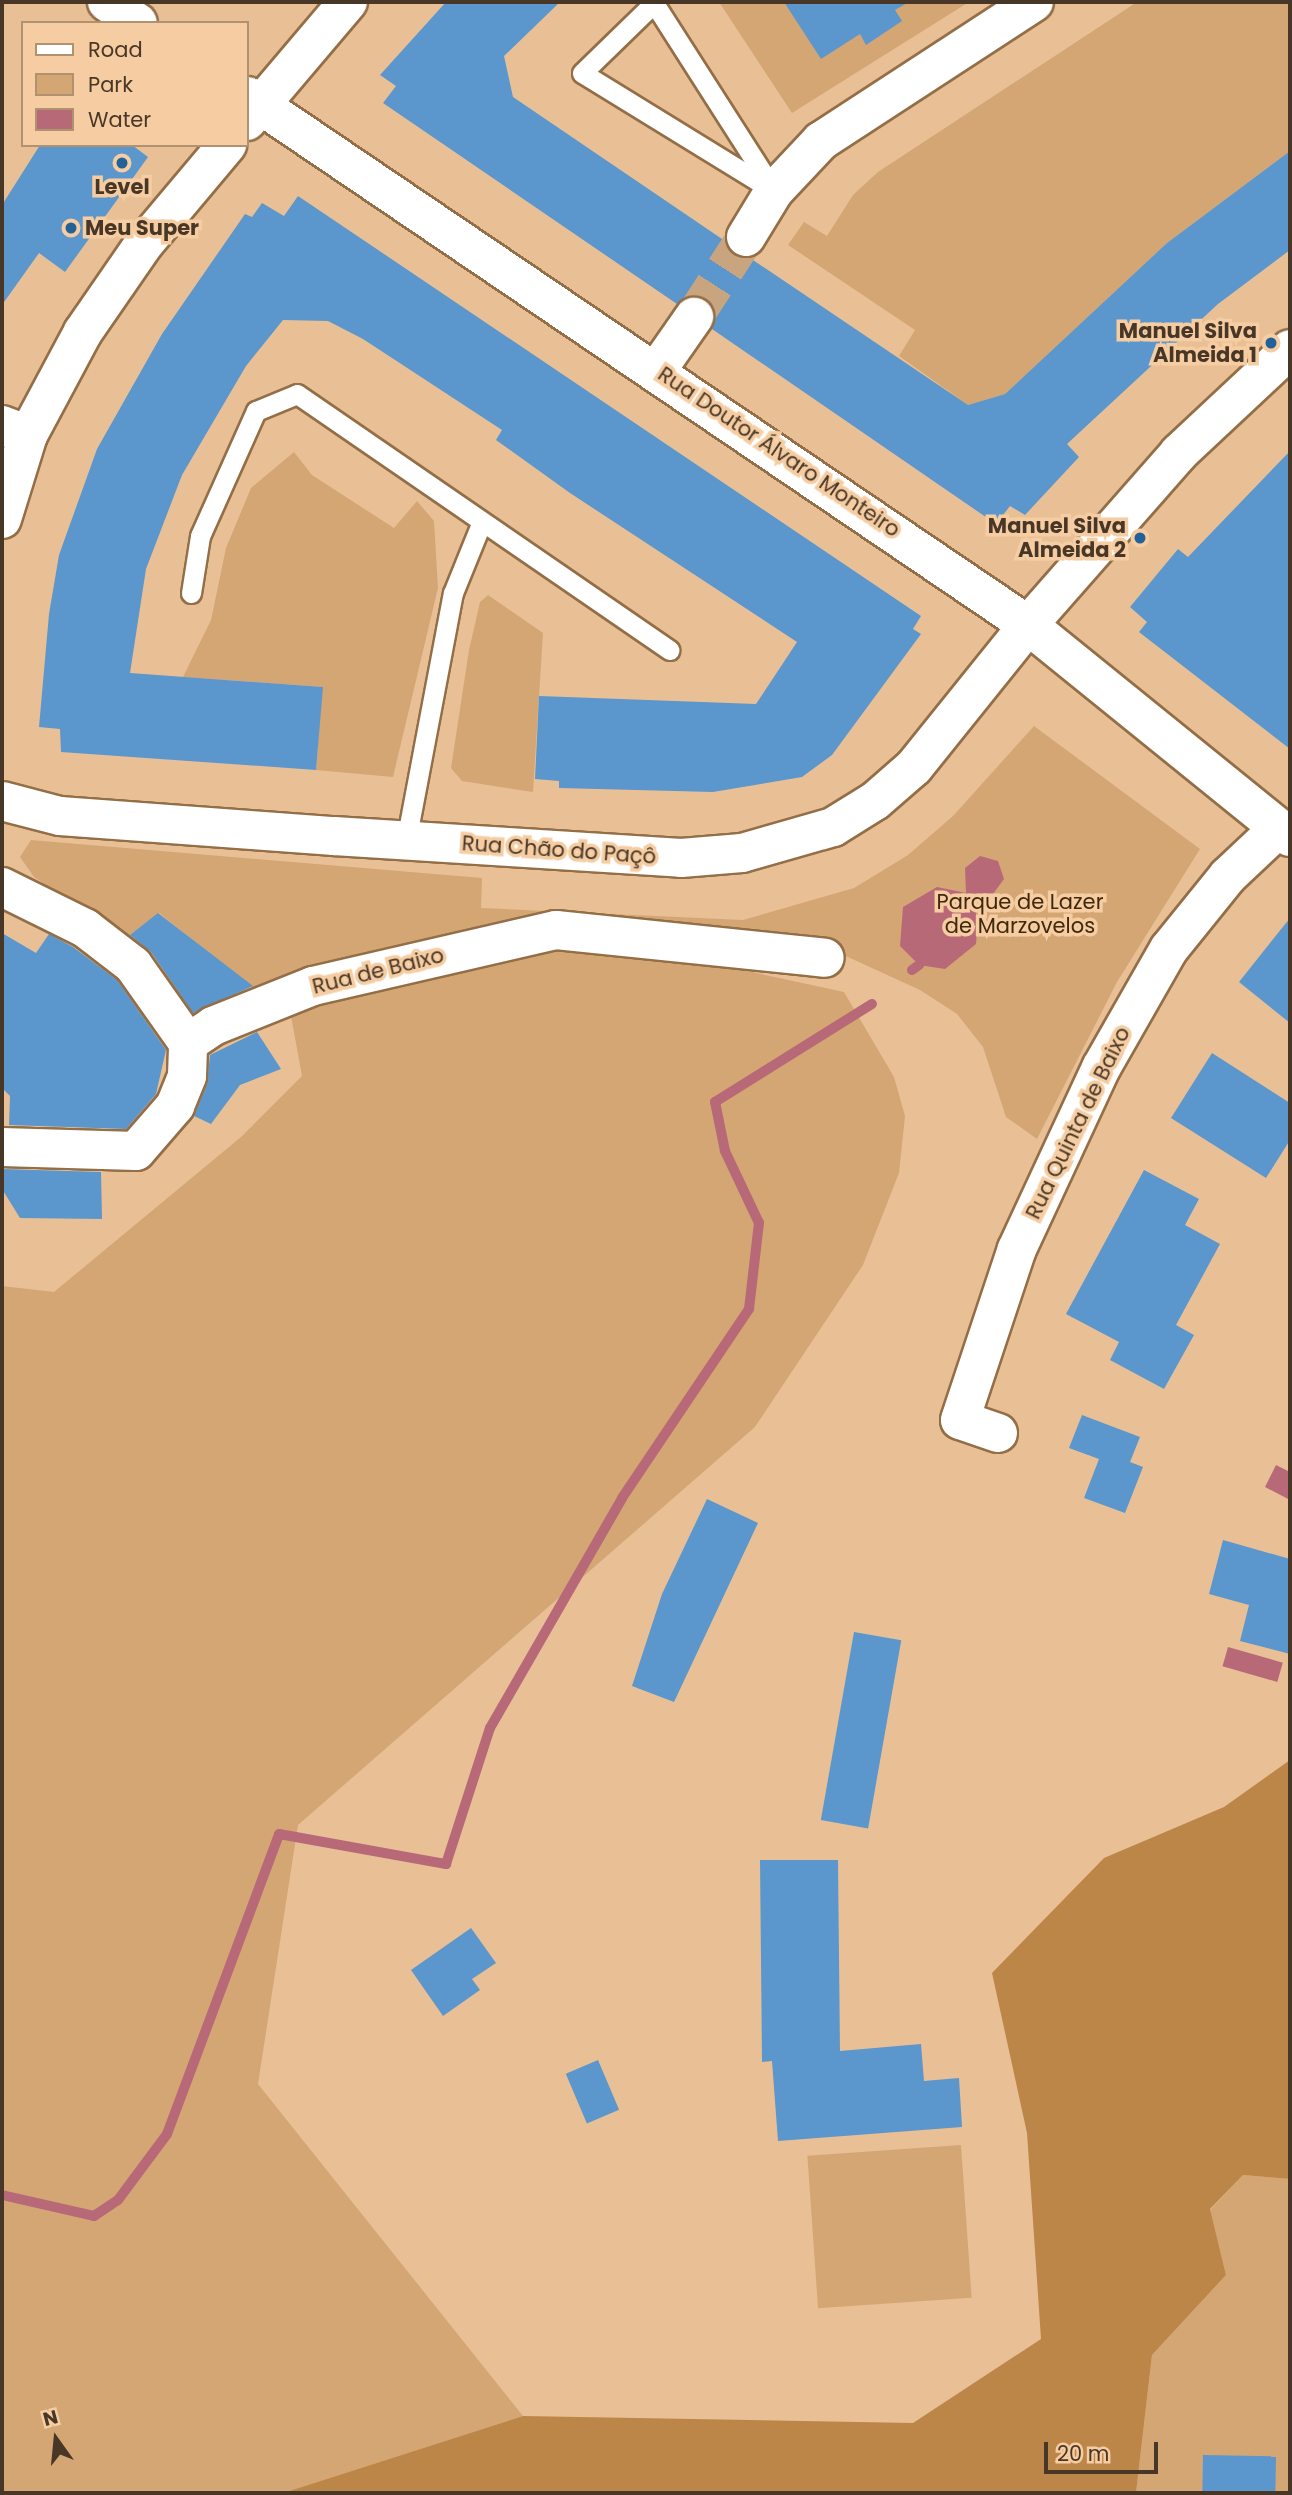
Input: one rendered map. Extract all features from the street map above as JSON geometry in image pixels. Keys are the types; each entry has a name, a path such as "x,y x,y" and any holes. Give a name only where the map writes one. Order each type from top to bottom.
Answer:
{"street":[{"path":"107,2 135,21"},
{"path":"251,108 348,2"},
{"path":"746,237 774,191 821,141 1034,2"},
{"name":"Rua Doutor Álvaro Monteiro","path":"251,108 657,370 1028,625 1285,832"},
{"path":"2,519 15,430 143,245 225,147"},
{"path":"657,370 694,317"},
{"name":"Rua Chão do Paçô","path":"2,800 60,816 681,858 787,844 833,827 915,767 1028,625 1179,453 1290,349"},
{"name":"Rua Quinta de Baixo","path":"998,1433 960,1420 1023,1237 1101,1068 1169,948 1228,876 1285,832"},
{"path":"2,887 85,928 132,965 188,1043 187,1076 175,1106 136,1151 2,1147"},
{"name":"Rua de Baixo","path":"188,1043 213,1026 313,986 556,930 825,958"}],"lane":[{"path":"654,3 774,191 740,170 582,72 654,3"},
{"path":"191,593 200,536 256,411 297,394 481,524 670,650"},
{"path":"406,841 453,593 481,524"}],"green space":[{"path":"719,2 969,2 792,113"},
{"path":"1137,2 1290,2 1290,151 1167,243 1005,394 968,405 899,356 915,330 788,245 804,222 827,236 853,195 878,172"},
{"path":"294,452 312,475 394,528 417,501 434,521 438,588 393,777 316,770 322,687 183,677 211,620 226,548 251,488"},
{"path":"488,595 543,633 533,792 462,781 451,768 469,650 480,602"},
{"name":"Parque de Lazer de Marzovelos","path":"1034,726 1200,849 1117,982 1037,1139 1006,1117 983,1047 957,1014 920,990 826,947 655,929 262,995 159,913 126,938 34,877 20,857 31,840 482,878 481,908 743,920 854,888 908,855 953,816"},
{"path":"531,944 688,958 844,992 894,1077 905,1116 899,1173 863,1265 755,1427 298,1825 258,2084 523,2416 283,2493 2,2493 2,1286 54,1292 241,1137 302,1076 289,1005"},
{"path":"961,2145 972,2298 818,2308 807,2156"},
{"path":"1243,2175 1290,2179 1290,2493 1136,2493 1152,2355 1226,2275 1210,2210"}],"shaded area":[{"path":"1290,1760 1290,2179 1243,2175 1210,2209 1226,2275 1152,2355 1136,2493 283,2493 523,2416 913,2423 1041,2339 1027,2133 992,1973 1104,1858 1224,1807"}],"water":[{"path":"980,856 998,861 1004,879 993,894 969,896 978,918 976,944 945,969 919,965 900,946 903,907 937,887 966,893 965,868"},
{"path":"1276,1465 1290,1472 1290,1500 1265,1487"},
{"path":"1228,1647 1283,1663 1277,1682 1222,1666"}],"building":[{"path":"446,2 560,2 504,56 513,97 725,241 734,255 750,258 968,405 1005,394 1167,243 1290,151 1290,250 1218,304 1067,444 1079,457 1025,515 1010,506 996,524 712,329 714,308 706,299 695,295 677,304 383,103 396,86 380,75"},
{"path":"784,2 909,2 895,10 902,21 866,45 860,34 821,59"},
{"path":"39,147 135,147 148,157 65,272 39,253 2,305 2,205"},
{"path":"298,196 921,616 913,629 921,634 832,755 802,777 713,792 559,788 559,781 535,779 539,696 756,704 797,642 570,493 496,440 502,430 363,339 328,321 283,320 246,366 182,475 146,569 130,673 323,687 316,770 61,752 60,729 39,727 49,614 59,555 97,449 162,334 245,214 252,217 262,203 284,216"},
{"path":"1290,451 1290,749 1139,632 1147,622 1130,607 1178,549 1188,557"},
{"path":"158,913 253,986 193,1013 151,952 130,935"},
{"path":"1290,918 1290,1023 1239,982"},
{"path":"2,933 36,953 49,934 73,947 117,980 166,1050 156,1094 126,1129 9,1125 10,1096 2,1088"},
{"path":"257,1032 281,1069 240,1085 211,1124 194,1116 207,1084 210,1055"},
{"path":"1212,1053 1290,1103 1290,1140 1266,1178 1171,1118"},
{"path":"2,1169 101,1172 102,1219 20,1218 2,1189"},
{"path":"1144,1170 1199,1199 1185,1225 1220,1244 1176,1325 1194,1335 1164,1389 1110,1360 1119,1342 1066,1314"},
{"path":"1082,1415 1140,1437 1130,1462 1143,1467 1125,1513 1084,1498 1099,1459 1069,1448"},
{"path":"707,1499 758,1523 674,1702 632,1686 662,1594"},
{"path":"1223,1540 1290,1559 1290,1654 1240,1641 1249,1605 1209,1594"},
{"path":"854,1632 901,1640 868,1828 821,1820"},
{"path":"760,1860 838,1860 840,2051 921,2044 924,2081 959,2078 962,2127 778,2141 772,2061 762,2062"},
{"path":"471,1928 496,1963 472,1979 480,1990 443,2016 411,1970"},
{"path":"598,2060 619,2110 587,2123 566,2074"},
{"path":"1203,2455 1276,2456 1275,2493 1202,2493"}],"waterway":[{"path":"912,970 919,965"},
{"path":"2,2195 94,2216 118,2200 167,2134 279,1834 446,1864 490,1728 622,1498 749,1309 759,1223 725,1151 715,1102 872,1004"}],"tunnel":[{"path":"694,317 746,237"}],"place":[{"name":"Level","path":"122,163"},
{"name":"Meu Super","path":"71,228"},
{"name":"Manuel Silva Almeida 1","path":"1271,343"},
{"name":"Manuel Silva Almeida 2","path":"1140,538"}]}
